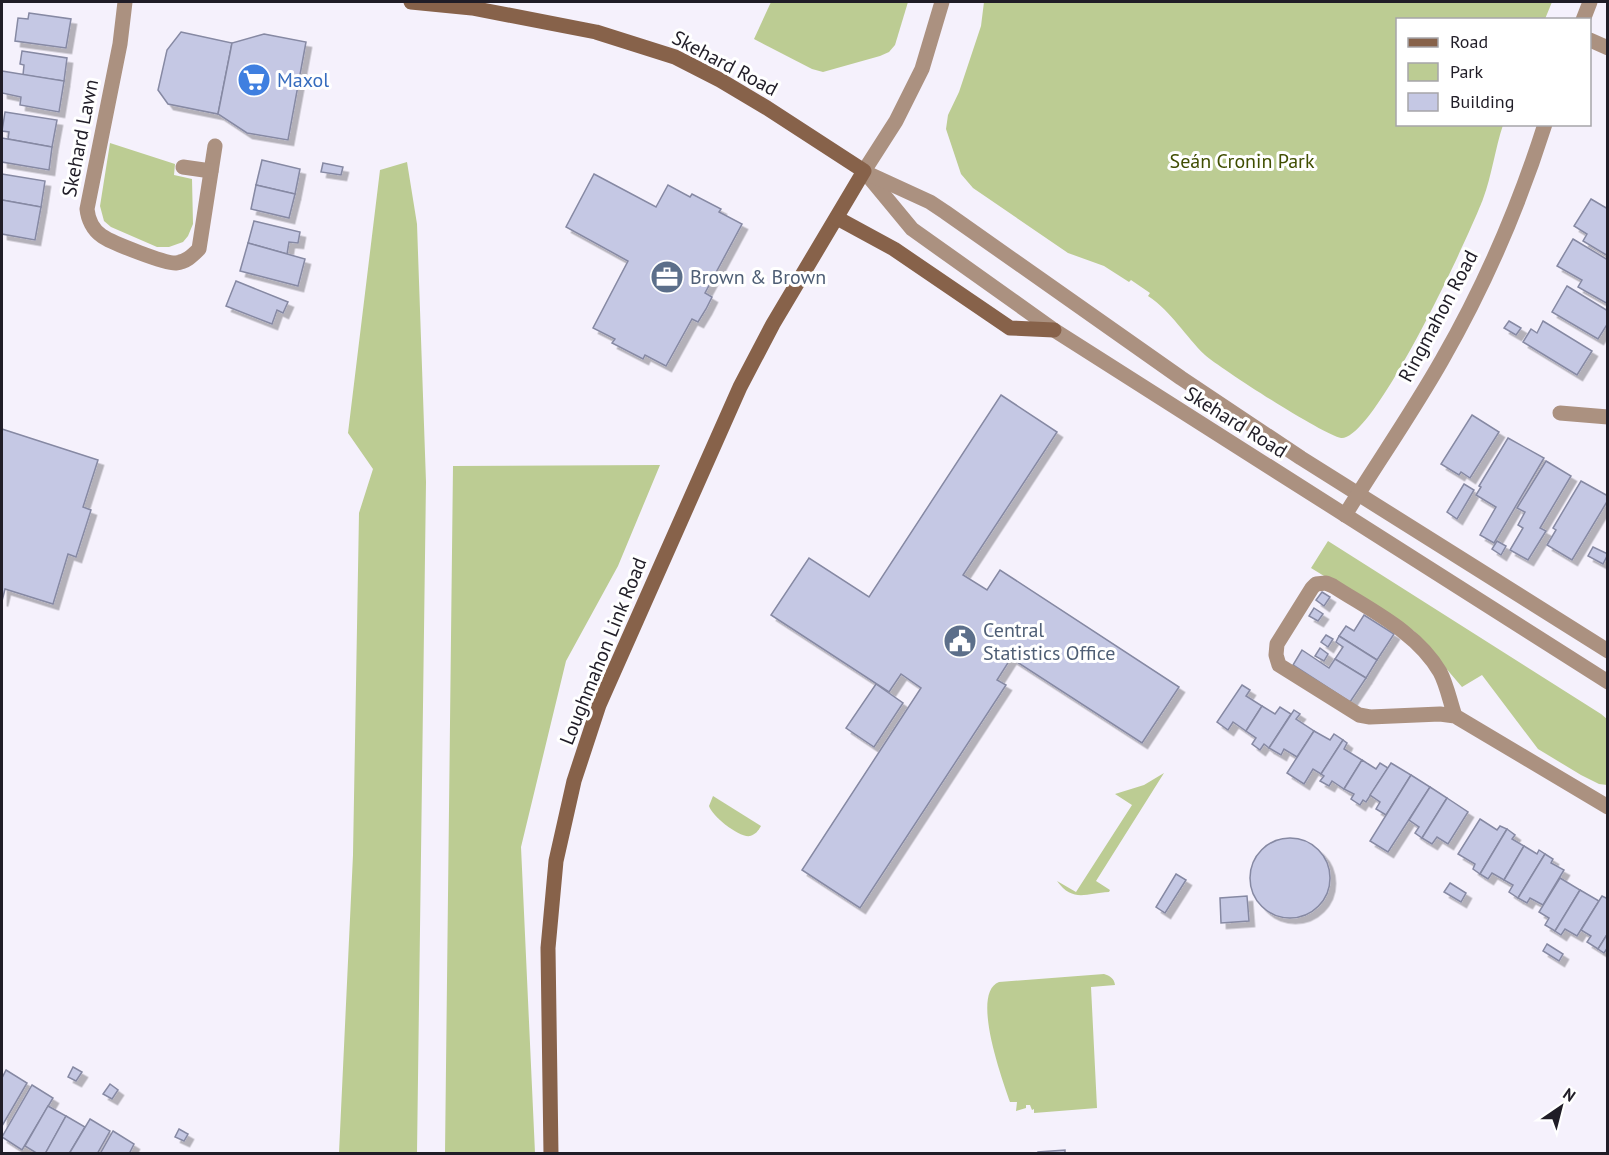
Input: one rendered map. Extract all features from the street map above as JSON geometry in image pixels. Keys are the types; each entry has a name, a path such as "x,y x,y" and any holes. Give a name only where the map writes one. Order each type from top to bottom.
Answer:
{"main road":[{"name":"Skehard Road","path":"411,2 472,8 596,32 675,57 767,108 864,171"},
{"name":"Loughmahon Link Road","path":"551,1154 548,948 556,861 574,781 603,695 740,387 773,324 864,171"},
{"path":"837,218 894,249 1010,328 1054,330"}],"street":[{"name":"Skehard Lawn","path":"125,2 120,44 87,208 88,217 101,236 168,263 187,260 199,249 215,146"},
{"path":"864,171 896,121 914,86 933,35 942,2"},
{"path":"1584,18 1590,2"},
{"path":"1591,40 1608,48"},
{"name":"Ringmahon Road","path":"1345,515 1441,362 1477,294 1516,208 1544,126"},
{"path":"183,167 211,171"},
{"name":"Skehard Road","path":"864,171 912,229 1054,330 1608,682"},
{"name":"Skehard Road","path":"864,171 930,202 1181,378 1358,495 1608,651"},
{"path":"1560,413 1608,417"},
{"path":"1455,716 1440,672 1418,644 1405,633 1326,583 1316,584 1312,588 1277,644 1276,655 1279,665 1359,715 1370,717 1440,714 1455,716 1608,807"}],"green space":[{"path":"771,2 908,2 895,45 889,52 823,72 812,69 754,39"},
{"name":"Seán Cronin Park","path":"984,2 1552,2 1545,18 1396,18 1396,126 1503,126 1483,199 1420,333 1375,407 1356,430 1341,438 1295,415 1215,363 1198,348 1157,302 1148,296 1150,293 1131,280 1129,282 1104,266 1068,253 973,188 961,174 946,129 948,115 959,92 981,26"},
{"path":"110,143 175,164 174,175 192,179 193,224 183,242 169,247 157,247 111,227 104,221 100,206"},
{"path":"407,162 417,224 426,482 417,1153 339,1153 353,855 359,513 373,469 348,433 380,170"},
{"path":"660,465 618,566 566,661 521,847 535,1153 445,1153 453,466"},
{"path":"1328,541 1607,719 1607,785 1599,784 1581,775 1538,749 1482,675 1462,687 1414,631 1311,568"},
{"path":"1164,773 1096,881 1110,890 1109,892 1080,895 1063,888 1057,881 1076,892 1132,805 1115,794 1144,785"},
{"path":"713,796 761,826 758,831 745,836 726,826 709,806"},
{"path":"1104,974 1114,981 1115,985 1091,987 1097,1108 1034,1113 1030,1105 1026,1105 1026,1108 1016,1111 1017,1102 1010,1102 991,1038 987,1002 991,989 999,982"}],"building":[{"path":"29,13 71,19 66,48 15,41 18,18 28,19"},
{"path":"181,32 232,43 218,114 168,104 158,90 167,50"},
{"path":"264,34 306,42 288,140 247,133 218,114 232,43"},
{"path":"22,51 67,58 64,81 23,75 24,65 20,64"},
{"path":"2,71 64,81 59,112 20,105 21,97 2,93"},
{"path":"5,112 57,120 52,147 8,139 9,132 2,131"},
{"path":"2,138 52,147 49,170 2,162"},
{"path":"262,160 300,169 295,194 256,185"},
{"path":"323,163 343,167 341,175 321,172"},
{"path":"2,174 45,181 41,207 2,200"},
{"name":"Brown & Brown","path":"594,174 656,207 668,185 690,197 692,194 721,209 719,212 742,224 705,293 712,297 706,309 698,322 692,319 666,366 645,355 643,359 612,343 615,339 593,328 628,261 566,227"},
{"path":"256,185 295,194 289,218 251,209"},
{"path":"1591,199 1608,209 1608,256 1583,241 1587,234 1574,226"},
{"path":"2,200 41,207 35,240 2,234"},
{"path":"254,221 300,232 298,243 289,242 287,254 248,243"},
{"path":"1573,239 1608,260 1608,304 1578,287 1582,280 1557,266"},
{"path":"248,243 305,259 298,286 240,271"},
{"path":"236,281 288,302 283,313 277,310 272,324 226,306"},
{"path":"1567,286 1608,311 1608,323 1598,339 1552,312"},
{"path":"1509,321 1521,328 1516,335 1504,328"},
{"path":"1543,321 1592,351 1577,375 1523,342 1531,329 1537,333"},
{"name":"Central Statistics Office","path":"1001,395 1057,432 963,575 987,590 1000,570 1179,687 1142,743 1011,658 997,680 1006,685 860,908 802,870 921,688 901,674 889,692 771,615 809,558 869,597"},
{"path":"1472,415 1499,432 1470,478 1461,472 1459,475 1441,464"},
{"path":"2,429 98,460 83,507 91,510 76,557 68,554 53,604 5,589 2,601"},
{"path":"1508,438 1544,458 1494,543 1480,535 1496,507 1476,495"},
{"path":"1546,461 1571,476 1540,528 1546,531 1528,560 1510,550 1523,528 1518,525 1525,512 1517,508"},
{"path":"1581,481 1608,496 1608,500 1572,560 1547,545 1556,530 1553,528"},
{"path":"1464,484 1474,490 1457,519 1447,512"},
{"path":"1497,541 1506,546 1501,555 1492,549"},
{"path":"1593,547 1608,554 1603,564 1588,556"},
{"path":"1322,592 1330,597 1324,606 1316,600"},
{"path":"1314,608 1323,614 1318,621 1309,616"},
{"path":"1364,615 1394,634 1377,660 1339,636 1346,626 1354,631"},
{"path":"1326,635 1333,639 1328,647 1321,642"},
{"path":"1339,636 1377,660 1366,678 1335,659 1343,647 1336,642"},
{"path":"1320,648 1328,654 1324,661 1315,656"},
{"path":"1302,650 1329,668 1335,659 1366,678 1350,702 1293,665"},
{"path":"876,684 903,703 874,747 846,728"},
{"path":"1242,685 1250,690 1246,696 1262,706 1246,731 1233,722 1228,730 1217,722"},
{"path":"1262,706 1275,714 1280,707 1291,714 1269,748 1264,744 1260,750 1252,744 1256,738 1246,731"},
{"path":"1294,710 1300,714 1296,719 1314,731 1297,757 1284,749 1281,755 1269,748"},
{"path":"1314,731 1330,740 1334,734 1343,740 1321,774 1313,769 1304,784 1287,773"},
{"path":"1343,740 1347,743 1344,749 1362,760 1344,789 1332,781 1329,786 1320,781 1324,776 1321,774"},
{"path":"1362,760 1376,769 1380,763 1388,768 1366,802 1363,800 1360,805 1351,799 1354,794 1344,789"},
{"path":"1391,763 1411,775 1386,815 1376,809 1380,802 1370,795"},
{"path":"1411,775 1430,787 1388,852 1370,841"},
{"path":"1430,787 1447,798 1422,838 1415,833 1419,827 1409,820"},
{"path":"1447,798 1468,812 1448,844 1437,837 1432,844 1422,838"},
{"path":"1480,819 1497,830 1500,826 1507,829 1480,874 1473,869 1475,864 1458,854"},
{"path":"1507,829 1515,835 1512,839 1524,846 1504,880 1492,873 1488,879 1480,874"},
{"path":"1290,838 1305,841 1318,850 1327,863 1330,878 1327,893 1318,906 1305,915 1290,918 1275,915 1262,906 1253,893 1250,878 1253,863 1262,850 1275,841"},
{"path":"1524,846 1537,854 1539,850 1545,854 1518,898 1509,892 1513,885 1504,880"},
{"path":"1545,854 1553,859 1551,863 1564,870 1543,905 1530,898 1527,903 1518,898"},
{"path":"1176,874 1186,880 1165,913 1156,907"},
{"path":"1560,878 1580,890 1555,931 1545,925 1549,918 1539,912"},
{"path":"1450,883 1466,893 1461,902 1444,892"},
{"path":"1580,890 1599,901 1577,936 1565,929 1561,935 1555,931"},
{"path":"1247,896 1249,921 1221,923 1220,898"},
{"path":"1602,896 1608,899 1608,933 1598,949 1587,942 1591,936 1581,930"},
{"path":"1608,933 1608,947 1604,953 1598,949"},
{"path":"1547,944 1563,954 1559,961 1543,951"},
{"path":"73,1067 82,1072 76,1081 68,1077"},
{"path":"6,1070 27,1083 2,1126 2,1078"},
{"path":"110,1084 118,1090 112,1099 103,1094"},
{"path":"32,1085 53,1098 22,1150 2,1137"},
{"path":"48,1106 66,1116 45,1154 38,1154 25,1146"},
{"path":"66,1116 85,1127 69,1154 45,1154"},
{"path":"90,1119 110,1131 97,1154 69,1154"},
{"path":"179,1129 188,1134 184,1141 175,1137"},
{"path":"113,1131 134,1144 129,1154 100,1154"},
{"path":"1065,1150 1065,1154 1038,1154 1038,1152"}],"place":[{"name":"Maxol","path":"254,80"},
{"name":"Brown & Brown","path":"667,277"},
{"name":"Central Statistics Office","path":"960,641"}]}
